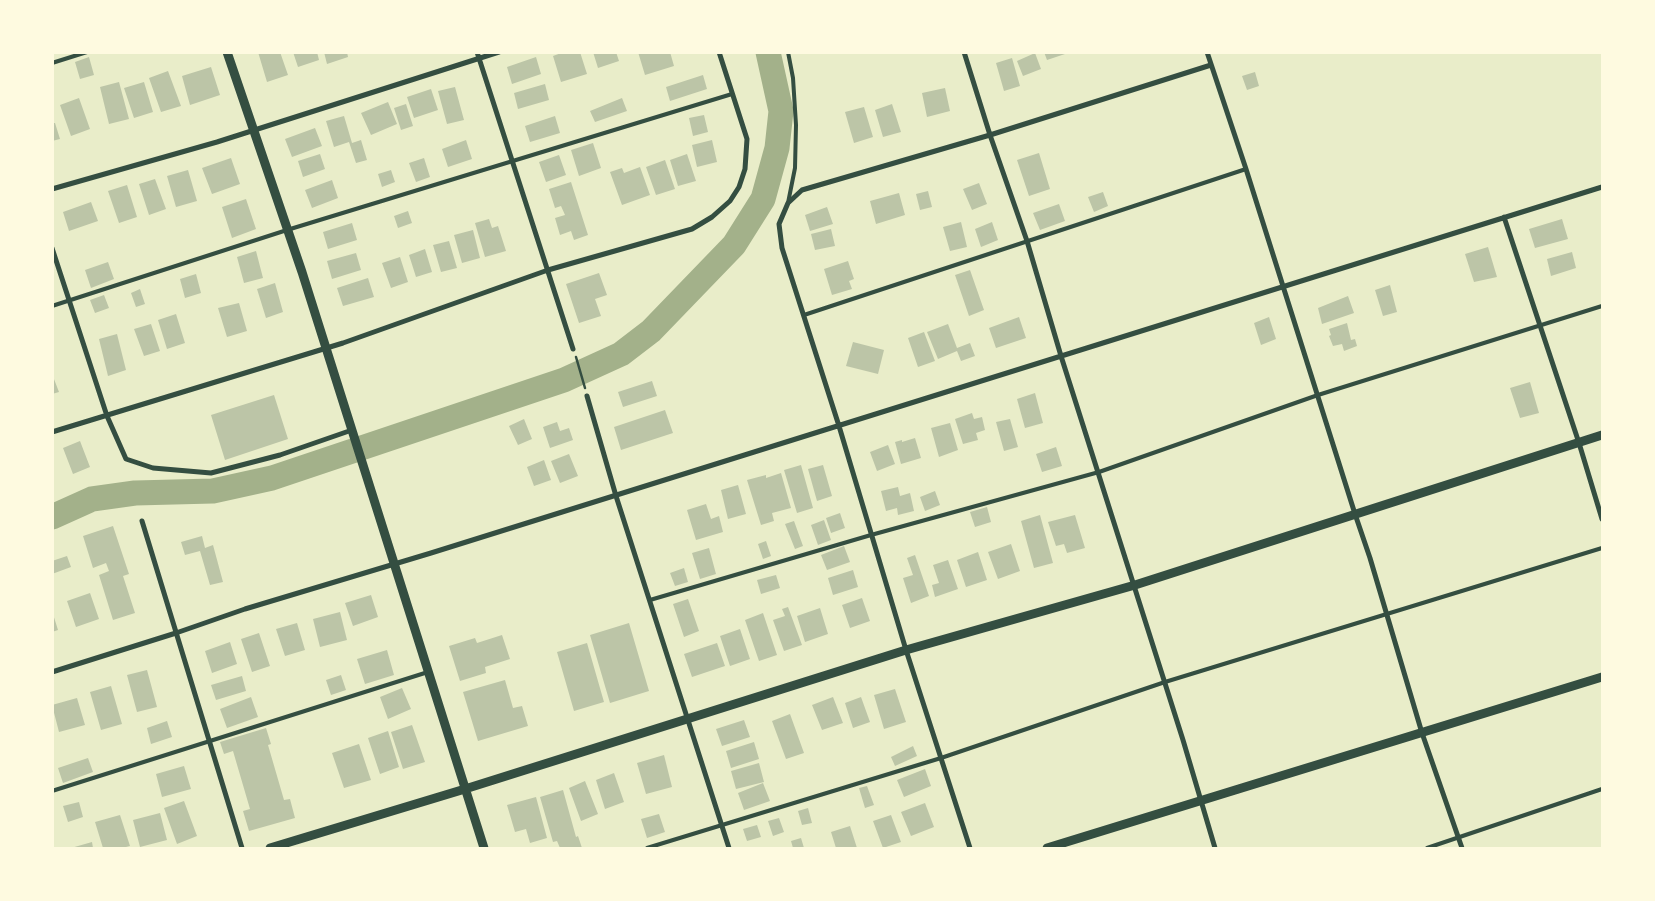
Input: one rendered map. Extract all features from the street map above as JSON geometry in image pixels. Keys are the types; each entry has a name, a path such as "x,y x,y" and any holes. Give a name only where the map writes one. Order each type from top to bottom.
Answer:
{"street":[{"path":"227,52 326,349 484,848"},
{"path":"477,52 573,349"},
{"path":"52,189 253,131 499,52"},
{"path":"52,432 326,349 548,270 692,229 712,217 730,201 739,187 746,169 747,139 719,52"},
{"path":"964,52 990,135 1027,241 1061,356 1135,585 1215,848"},
{"path":"1207,52 1370,558 1422,732 1462,848"},
{"path":"970,848 906,650 839,426 782,248 779,224 788,203 802,190 990,135 1212,65"},
{"path":"52,672 245,609 616,496 1602,187"},
{"path":"1504,218 1579,443 1602,520"},
{"path":"52,248 107,416 126,458 153,468 211,472 280,455 352,430"},
{"path":"587,396 616,496 729,848"},
{"path":"270,848 465,789 906,650 1135,585 1602,436"},
{"path":"142,521 242,848"},
{"path":"1047,848 1602,677"}],"lane":[{"path":"52,63 87,52"},
{"path":"788,52 793,78 796,125 795,168 788,203"},
{"path":"52,306 287,230 732,94"},
{"path":"804,315 1246,169"},
{"path":"650,600 871,535 1098,472 1318,395 1602,306"},
{"path":"647,848 941,758 1165,682 1602,548"},
{"path":"52,791 428,672"},
{"path":"1427,848 1602,789"}],"path":[{"path":"575,355 584,385"}],"building":[{"path":"258,52 280,52 288,75 267,82"},
{"path":"293,52 317,52 319,60 298,67"},
{"path":"324,52 347,52 348,57 327,64"},
{"path":"564,52 580,52 587,74 561,82 553,56"},
{"path":"593,52 616,52 619,61 598,68"},
{"path":"638,52 670,52 674,66 645,75"},
{"path":"1044,52 1068,52 1068,53 1047,60"},
{"path":"1035,53 1041,69 1023,76 1017,61"},
{"path":"89,57 94,75 80,79 75,62"},
{"path":"536,57 541,74 512,84 507,67"},
{"path":"1012,58 1020,86 1004,91 996,63"},
{"path":"211,67 220,95 190,105 182,76"},
{"path":"168,71 181,106 161,112 149,78"},
{"path":"1255,72 1259,86 1247,90 1242,76"},
{"path":"703,75 707,89 670,101 666,87"},
{"path":"119,82 129,119 109,124 100,87"},
{"path":"144,82 153,112 134,118 124,88"},
{"path":"545,84 549,100 518,109 514,93"},
{"path":"455,87 464,120 447,124 438,91"},
{"path":"945,88 950,111 927,117 922,93"},
{"path":"431,89 438,110 414,118 407,97"},
{"path":"79,98 90,129 71,136 60,105"},
{"path":"622,98 627,111 595,122 590,111"},
{"path":"388,102 397,124 371,135 361,113"},
{"path":"406,104 413,126 401,130 394,108"},
{"path":"892,104 901,132 883,137 875,110"},
{"path":"864,107 873,137 854,143 845,112"},
{"path":"704,115 708,132 693,136 689,118"},
{"path":"344,116 352,143 361,140 367,160 356,163 349,142 334,147 326,121"},
{"path":"555,116 560,133 530,142 525,126"},
{"path":"52,123 55,123 60,139 52,141"},
{"path":"315,128 322,146 292,157 285,139"},
{"path":"466,140 472,159 448,167 442,149"},
{"path":"712,140 717,162 697,167 692,145"},
{"path":"593,143 601,168 579,176 571,150"},
{"path":"1039,153 1050,189 1029,196 1017,160"},
{"path":"320,154 325,169 303,177 298,161"},
{"path":"687,154 696,181 678,186 670,160"},
{"path":"559,155 566,175 546,182 539,162"},
{"path":"231,158 240,184 212,194 202,168"},
{"path":"424,158 430,177 416,182 409,163"},
{"path":"665,160 675,189 656,195 646,167"},
{"path":"640,167 650,195 622,205 610,172 622,168 624,173"},
{"path":"188,170 197,201 176,207 167,176"},
{"path":"391,170 395,182 382,187 378,174"},
{"path":"155,179 166,209 149,215 139,184"},
{"path":"332,180 338,198 312,208 305,190"},
{"path":"571,182 588,235 574,240 571,231 560,235 555,218 565,215 561,206 555,208 549,189"},
{"path":"979,183 987,204 972,210 963,189"},
{"path":"127,185 137,217 119,223 108,191"},
{"path":"928,191 932,207 920,210 916,194"},
{"path":"1103,192 1108,206 1094,212 1088,197"},
{"path":"899,193 905,215 876,224 870,201"},
{"path":"246,199 256,229 232,238 222,207"},
{"path":"91,202 98,221 69,231 63,212"},
{"path":"1059,204 1065,221 1040,230 1033,213"},
{"path":"827,207 833,224 810,231 805,215"},
{"path":"408,211 412,223 398,228 394,216"},
{"path":"489,219 492,228 498,226 506,251 485,257 475,223"},
{"path":"1562,219 1568,239 1535,248 1529,229"},
{"path":"961,222 967,247 950,251 943,227"},
{"path":"992,222 998,240 981,247 975,229"},
{"path":"352,223 357,240 328,249 323,232"},
{"path":"831,229 835,246 815,250 811,234"},
{"path":"473,230 480,258 462,263 454,235"},
{"path":"449,241 457,268 441,272 433,245"},
{"path":"1488,247 1497,277 1474,282 1465,254"},
{"path":"425,249 432,272 416,277 409,255"},
{"path":"256,251 263,278 244,283 237,257"},
{"path":"1572,252 1576,268 1551,276 1547,259"},
{"path":"356,253 361,270 332,279 327,261"},
{"path":"400,257 408,282 391,288 382,263"},
{"path":"848,261 854,279 849,281 852,289 832,295 824,269"},
{"path":"108,262 114,279 91,288 85,270"},
{"path":"970,270 984,310 969,316 955,275"},
{"path":"599,273 607,295 595,299 601,316 579,323 566,284"},
{"path":"196,274 201,293 185,298 180,279"},
{"path":"368,278 374,297 343,306 337,288"},
{"path":"275,283 283,312 266,318 257,289"},
{"path":"1390,285 1397,312 1383,316 1375,290"},
{"path":"140,289 145,304 136,307 131,293"},
{"path":"104,295 109,308 95,313 90,300"},
{"path":"1348,296 1354,313 1322,324 1318,308"},
{"path":"239,303 247,331 227,337 218,308"},
{"path":"176,314 185,343 167,349 158,320"},
{"path":"1019,317 1026,338 996,348 989,328"},
{"path":"1269,317 1276,339 1261,345 1254,323"},
{"path":"1347,323 1351,340 1355,339 1357,346 1344,351 1342,344 1333,346 1329,336 1331,335 1329,329"},
{"path":"151,324 160,351 144,356 134,329"},
{"path":"948,324 957,348 970,343 975,356 961,361 957,351 938,359 927,332"},
{"path":"924,332 935,361 918,367 908,338"},
{"path":"117,334 126,370 108,376 99,339"},
{"path":"853,342 884,350 878,374 846,366"},
{"path":"52,374 59,392 52,394"},
{"path":"652,381 657,396 623,407 618,392"},
{"path":"1530,382 1539,413 1520,418 1510,388"},
{"path":"1035,393 1043,423 1025,428 1017,399"},
{"path":"274,395 288,439 225,460 211,415"},
{"path":"665,410 673,433 621,450 614,427"},
{"path":"972,413 974,419 982,417 985,430 976,433 978,440 963,444 955,419"},
{"path":"524,419 532,439 518,445 509,426"},
{"path":"1010,419 1018,447 1004,451 996,422"},
{"path":"557,422 560,431 569,428 573,440 550,448 543,427"},
{"path":"950,423 958,450 939,457 931,428"},
{"path":"915,438 921,458 901,464 895,442"},
{"path":"80,441 90,467 73,474 63,448"},
{"path":"888,445 895,464 877,471 870,452"},
{"path":"1056,447 1062,466 1042,472 1036,454"},
{"path":"569,454 578,476 560,483 551,461"},
{"path":"544,460 551,480 534,486 527,467"},
{"path":"801,465 813,508 797,513 784,470"},
{"path":"823,465 832,496 817,501 808,469"},
{"path":"781,473 791,508 772,513 774,521 761,525 747,480 766,475 766,478"},
{"path":"738,485 746,514 728,519 721,490"},
{"path":"898,487 900,496 910,493 914,511 898,515 897,508 886,511 881,491"},
{"path":"935,491 940,505 925,511 920,497"},
{"path":"706,504 711,519 719,516 723,532 696,540 687,510"},
{"path":"987,507 991,522 975,527 970,512"},
{"path":"840,513 845,528 831,533 826,518"},
{"path":"1040,515 1053,563 1034,568 1021,521"},
{"path":"1075,515 1085,548 1067,553 1064,544 1056,546 1048,522"},
{"path":"824,520 831,540 818,545 811,525"},
{"path":"794,521 803,546 795,549 785,524"},
{"path":"113,526 129,574 123,576 135,613 113,620 99,575 109,571 106,563 93,568 83,536"},
{"path":"202,536 205,548 213,545 223,582 210,585 200,551 185,555 181,542"},
{"path":"766,541 771,556 763,559 758,544"},
{"path":"1011,544 1020,571 998,579 988,552"},
{"path":"844,546 850,562 827,570 821,555"},
{"path":"709,548 716,574 700,579 692,553"},
{"path":"978,552 987,580 966,587 957,560"},
{"path":"915,555 929,596 911,603 903,578 913,575 907,558"},
{"path":"67,556 71,567 52,574 52,561"},
{"path":"948,560 958,589 935,597 932,585 939,583 933,565"},
{"path":"684,568 688,582 675,586 670,573"},
{"path":"853,570 858,587 833,595 828,578"},
{"path":"776,575 780,588 761,594 757,580"},
{"path":"90,593 99,619 76,627 67,601"},
{"path":"371,595 378,617 353,626 345,603"},
{"path":"862,598 870,621 850,628 842,605"},
{"path":"688,599 699,631 684,637 673,604"},
{"path":"788,607 802,645 784,651 773,620 785,616 782,609"},
{"path":"820,608 828,634 805,642 797,616"},
{"path":"52,611 58,630 52,632"},
{"path":"340,612 347,640 320,647 313,619"},
{"path":"763,613 777,655 759,661 745,620"},
{"path":"297,623 305,650 285,656 276,629"},
{"path":"629,623 649,691 610,703 590,635"},
{"path":"740,629 750,659 730,666 720,636"},
{"path":"259,633 270,666 252,672 241,639"},
{"path":"502,635 510,659 485,667 486,673 460,681 449,646 475,638 477,643"},
{"path":"230,642 237,664 212,673 205,651"},
{"path":"587,643 604,702 574,711 557,652"},
{"path":"717,643 725,666 692,677 684,654"},
{"path":"387,650 394,675 365,684 357,659"},
{"path":"147,670 157,707 137,712 127,675"},
{"path":"341,675 346,690 331,695 326,680"},
{"path":"242,676 246,691 216,700 211,685"},
{"path":"505,680 513,708 522,706 528,726 478,741 463,692"},
{"path":"111,686 122,724 101,730 90,692"},
{"path":"402,688 411,709 388,719 380,697"},
{"path":"895,689 906,722 884,729 874,695"},
{"path":"251,697 258,717 227,728 220,709"},
{"path":"833,697 843,723 822,730 812,705"},
{"path":"861,697 870,722 853,728 845,703"},
{"path":"77,698 85,725 59,732 52,705"},
{"path":"790,714 804,753 786,759 772,721"},
{"path":"744,720 750,737 722,746 716,729"},
{"path":"167,721 172,737 151,744 147,728"},
{"path":"412,725 425,762 403,769 391,732"},
{"path":"266,728 271,744 268,745 284,800 290,799 295,818 249,831 243,811 250,809 233,751 224,754 220,742"},
{"path":"388,731 399,767 380,774 368,738"},
{"path":"754,742 759,759 731,768 726,751"},
{"path":"359,744 371,780 344,788 332,753"},
{"path":"913,746 917,756 895,766 891,757"},
{"path":"664,755 672,787 646,794 637,763"},
{"path":"88,758 93,772 63,783 58,768"},
{"path":"759,763 764,782 736,789 731,771"},
{"path":"184,766 191,789 162,797 156,774"},
{"path":"925,769 931,786 904,797 897,780"},
{"path":"614,773 624,802 605,809 596,780"},
{"path":"585,781 598,814 581,821 569,788"},
{"path":"763,783 770,801 744,810 738,793"},
{"path":"867,786 874,805 865,808 859,788"},
{"path":"563,790 576,837 578,836 582,848 560,848 557,841 553,842 540,797"},
{"path":"536,797 547,838 530,843 526,829 515,832 507,805"},
{"path":"184,801 197,836 177,844 164,808"},
{"path":"79,802 83,817 68,822 63,806"},
{"path":"925,803 934,827 911,836 901,812"},
{"path":"808,808 812,823 802,825 798,811"},
{"path":"160,813 167,840 140,847 133,820"},
{"path":"659,814 665,832 647,838 641,819"},
{"path":"120,815 130,846 103,848 95,822"},
{"path":"891,815 901,842 883,848 873,821"},
{"path":"779,818 784,832 773,836 768,821"},
{"path":"757,825 761,837 747,841 743,829"},
{"path":"850,826 857,848 836,848 831,832"},
{"path":"801,838 804,848 793,848 791,841"},
{"path":"92,842 93,848 71,848"}],"waterway":[{"path":"52,517 92,499 135,493 213,491 272,478 564,380 621,354 651,331 734,245 763,199 777,148 781,111 768,52"}]}
